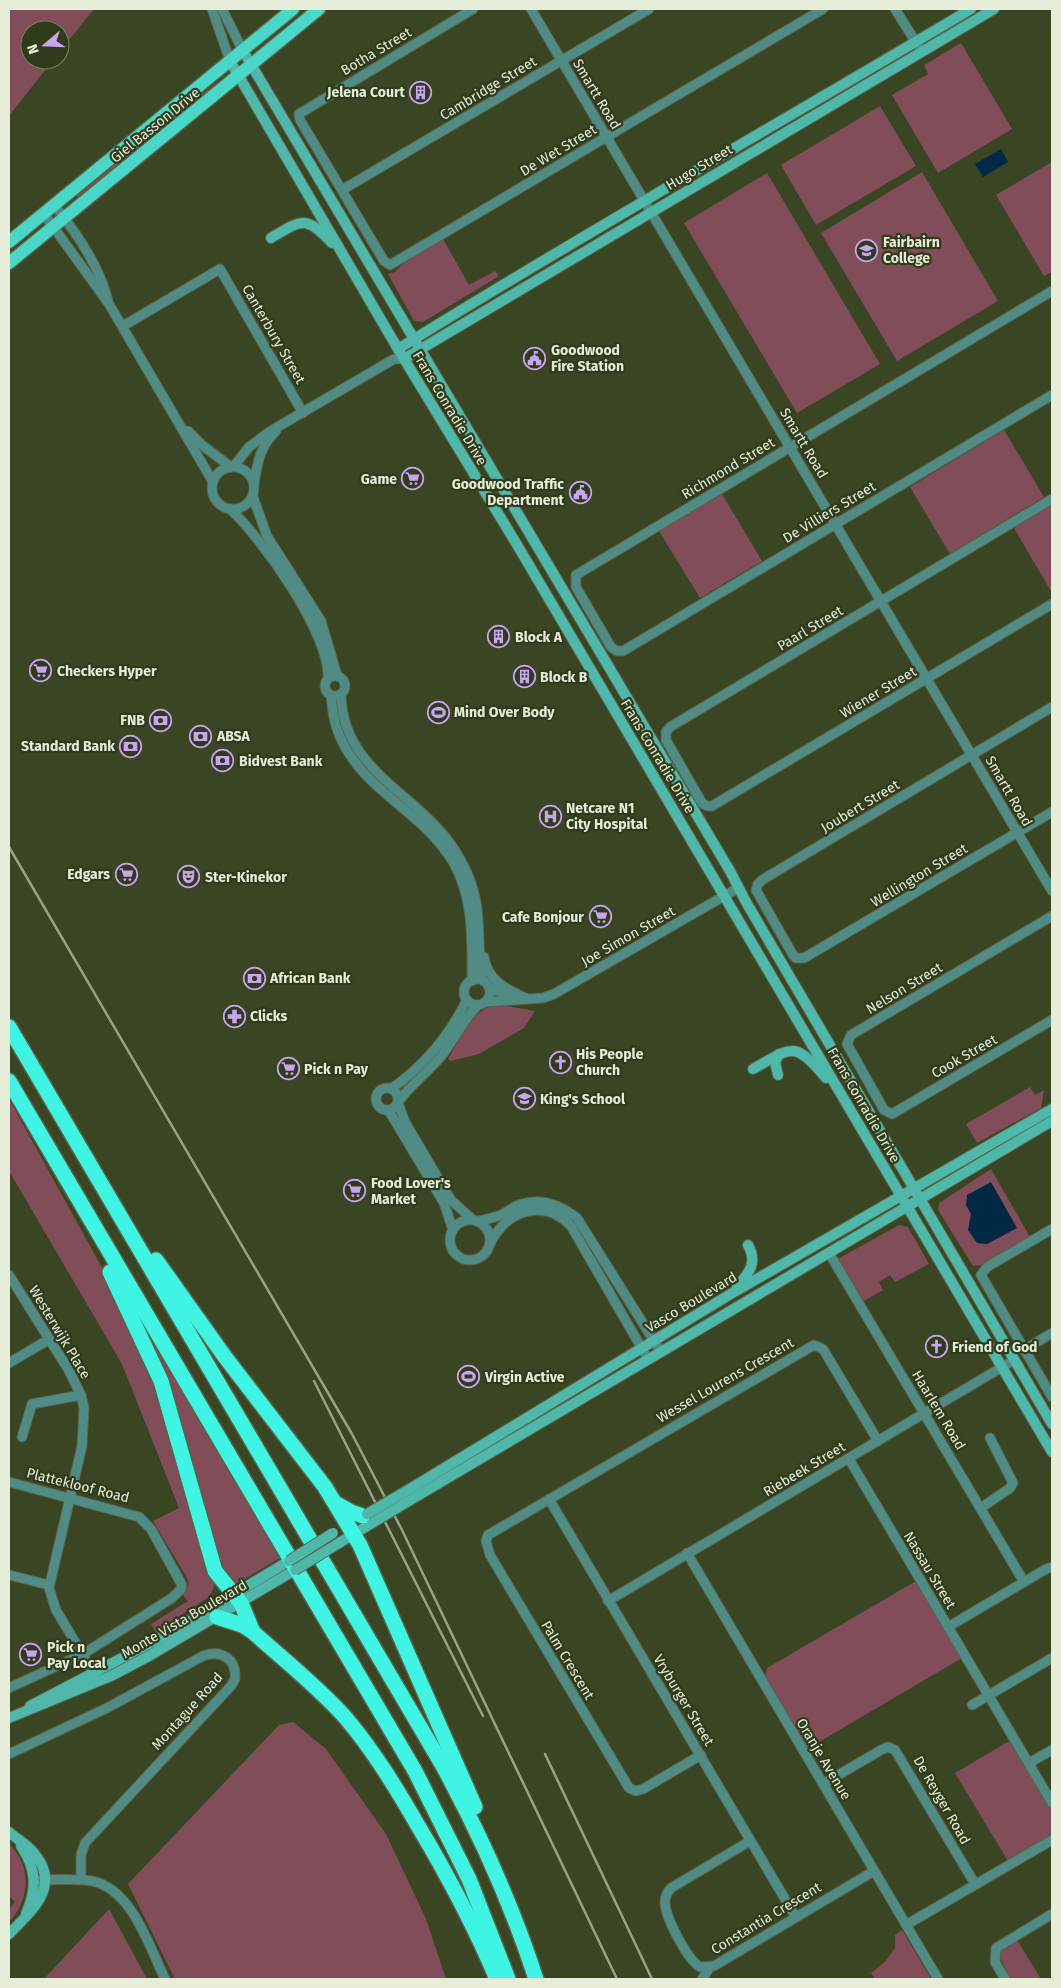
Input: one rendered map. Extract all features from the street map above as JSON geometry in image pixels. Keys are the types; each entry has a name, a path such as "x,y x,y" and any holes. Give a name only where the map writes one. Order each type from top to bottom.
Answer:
{"highway":[{"path":"9,1027 443,1766 488,1855 522,1937"},
{"path":"9,1081 422,1784 469,1879 508,1979"},
{"path":"9,1088 100,1251 153,1361 169,1405 215,1572 238,1598 252,1632"},
{"path":"104,1188 225,1357 336,1503 371,1566 504,1874 536,1979"},
{"path":"336,1503 351,1512 367,1518"},
{"path":"217,1617 242,1625 252,1632 323,1693 357,1732 384,1768 462,1902 497,1979"}],"main road":[{"name":"Giel Basson Drive","path":"9,242 293,9"},
{"name":"Giel Basson Drive","path":"9,264 318,9"},
{"name":"Hugo Street","path":"398,349 522,273 971,9"},
{"name":"Hugo Street","path":"399,359 420,350 528,284 994,9"},
{"name":"Frans Conradie Drive","path":"242,51 251,63 738,888 1052,1424"},
{"name":"Frans Conradie Drive","path":"230,61 398,349 399,359 516,543 1052,1452"},
{"path":"271,238 296,224 312,224 345,257"},
{"path":"522,273 528,284"},
{"path":"753,1069 789,1050 802,1052 842,1096"},
{"path":"778,1075 775,1062 779,1054"},
{"name":"Vasco Boulevard","path":"415,1492 642,1348 730,1295 1052,1109"},
{"name":"Vasco Boulevard","path":"350,1530 367,1518 661,1352 1052,1121"},
{"path":"730,1295 753,1266 752,1254 748,1245"},
{"name":"Monte Vista Boulevard","path":"9,1718 110,1676 170,1646 217,1617 272,1571 333,1533 350,1530"},
{"name":"Monte Vista Boulevard","path":"21,1713 42,1698 238,1598 278,1580 339,1543 350,1530"},
{"path":"9,1934 37,1906 43,1893 40,1880 30,1861 12,1835"}],"street":[{"path":"212,9 230,61"},
{"path":"222,9 242,51"},
{"name":"Botha Street","path":"342,190 300,120 299,114 473,9"},
{"name":"Smartt Road","path":"531,9 1052,890"},
{"name":"Cambridge Street","path":"342,190 649,9"},
{"name":"De Wet Street","path":"342,190 384,261 390,265 397,263 823,9"},
{"path":"895,9 922,52"},
{"path":"54,205 64,218 105,287 109,304"},
{"path":"44,214 123,326 213,482"},
{"name":"Canterbury Street","path":"123,326 220,269 302,413"},
{"name":"Richmond Street","path":"620,652 611,647 576,586 576,575 1052,291"},
{"path":"391,1089 435,1051 467,1000 465,989 472,981 472,940 463,884 453,863 421,823 376,788 351,759 336,728 331,695 325,686 328,678 322,649 299,599 248,527 230,509 217,502 212,490 213,482 221,470 232,467 249,447 269,432 399,359"},
{"name":"De Villiers Street","path":"620,652 1052,395"},
{"path":"178,420 202,445 232,467 245,470 254,484"},
{"path":"279,427 259,457 253,497 267,536 321,621 338,675 346,684 341,695 344,720 363,758 385,782 419,808 436,824 460,859 476,899 484,962 496,982 528,999"},
{"path":"230,509 241,508 253,497"},
{"name":"Paarl Street","path":"716,803 709,806 702,803 666,740 667,729 1052,499"},
{"name":"Wiener Street","path":"716,803 1052,604"},
{"path":"328,678 338,675"},
{"path":"331,695 341,695"},
{"name":"Joubert Street","path":"799,959 793,955 759,896 756,890 758,884 1052,707"},
{"name":"Wellington Street","path":"799,959 807,958 1052,812"},
{"name":"Joe Simon Street","path":"482,1004 543,998 565,989 738,888"},
{"name":"Nelson Street","path":"890,1114 884,1110 848,1048 847,1040 849,1037 1052,916"},
{"path":"389,1111 409,1087 441,1057 468,1015 490,996 489,988 482,980 481,939"},
{"path":"472,981 482,980"},
{"name":"Joe Simon Street","path":"489,988 506,995 528,999"},
{"path":"467,1000 482,1004"},
{"name":"Cook Street","path":"890,1114 1052,1020"},
{"path":"490,1244 490,1233 451,1200 405,1122 397,1094 391,1089 382,1089 376,1097 379,1107 389,1111 444,1203 452,1230 451,1246 459,1256 464,1259 479,1258 486,1252 490,1244 495,1234 504,1224 533,1210 545,1210 564,1218 571,1226 648,1359"},
{"path":"452,1230 461,1222 500,1215 518,1206 533,1202 555,1204 567,1210 577,1218 661,1352"},
{"path":"1052,1228 986,1267 981,1275 1052,1397"},
{"name":"Haarlem Road","path":"829,1253 1024,1582"},
{"name":"Westerwijk Place","path":"9,1275 12,1286 68,1369 82,1395"},
{"path":"1024,1350 1052,1333"},
{"path":"9,1363 48,1340"},
{"name":"Wessel Lourens Crescent","path":"549,1499 814,1345 823,1349 878,1441"},
{"name":"Riebeek Street","path":"608,1601 1014,1360"},
{"path":"22,1437 32,1404 82,1395 85,1418 82,1446 49,1585 54,1606 93,1672 100,1676 110,1676"},
{"path":"981,1508 1010,1488 1013,1482 990,1438"},
{"name":"Nassau Street","path":"849,1459 1052,1803"},
{"name":"Plattekloof Road","path":"9,1482 132,1513 144,1521 179,1577 182,1585 178,1593"},
{"name":"Vryburger Street","path":"549,1499 795,1916"},
{"name":"Palm Crescent","path":"549,1499 492,1532 486,1538 486,1547 625,1783 632,1790 643,1789 701,1755"},
{"name":"Oranje Avenue","path":"686,1553 938,1979"},
{"path":"948,1627 1052,1567"},
{"path":"9,1575 49,1585"},
{"name":"Monte Vista Boulevard","path":"9,1688 83,1654 178,1593"},
{"name":"Montague Road","path":"9,1754 108,1708 203,1656 217,1653 228,1658 233,1664 235,1679 231,1686 85,1843 81,1855 80,1880"},
{"path":"972,1705 1052,1658"},
{"name":"De Reyger Road","path":"823,1784 880,1750 888,1747 895,1750 975,1884"},
{"path":"1029,1763 1052,1750"},
{"path":"906,1925 1052,1840"},
{"name":"Constantia Crescent","path":"750,1841 671,1888 666,1895 667,1912 690,1960 700,1967 710,1968 874,1871"},
{"path":"40,1880 80,1880 101,1884 123,1899 165,1979"},
{"path":"1005,1979 995,1962 996,1948 1052,1914"},
{"path":"702,1979 710,1968"}],"shaded area":[{"path":"9,9 94,9 70,39 70,20 20,20 20,70 45,70 9,116"},
{"path":"961,43 1012,129 938,173 892,95 928,74 924,65"},
{"path":"220,80 221,82 79,198 75,194"},
{"path":"880,106 916,166 816,225 781,165"},
{"path":"1052,162 1052,272 1044,276 996,195"},
{"path":"922,172 998,301 897,361 821,233"},
{"path":"767,173 880,364 797,413 684,223"},
{"path":"443,239 469,285 495,271 499,276 423,322 414,321 388,274 395,272 405,262"},
{"path":"1004,430 1044,497 950,554 910,487"},
{"path":"722,494 762,561 700,598 659,531"},
{"path":"1052,505 1052,593 1014,528"},
{"path":"501,1005 535,1011 524,1028 479,1054 451,1061 448,1059 463,1032 475,1016 491,1007"},
{"path":"1030,1087 1035,1095 1044,1090 1041,1108 977,1143 966,1124"},
{"path":"9,1099 122,1304 152,1369 213,1579 214,1587 209,1597 176,1618 157,1634 151,1624 188,1601 183,1595 189,1584 186,1576 153,1521 179,1508 122,1364 9,1171"},
{"path":"991,1169 1030,1237 984,1265 973,1266 938,1210 939,1203"},
{"path":"899,1225 908,1227 929,1264 895,1282 890,1275 879,1282 883,1290 860,1303 836,1260"},
{"path":"128,1299 280,1558 234,1585 223,1576"},
{"path":"916,1581 962,1658 807,1749 765,1678 767,1668"},
{"path":"293,1722 326,1749 386,1834 426,1919 446,1979 175,1979 128,1884 279,1725"},
{"path":"1011,1740 1052,1810 1052,1835 1008,1861 955,1773"},
{"path":"9,1844 21,1861 26,1881 22,1901 18,1911 11,1920 9,1918 9,1909 15,1902 9,1896"},
{"path":"109,1909 147,1979 44,1979"},
{"path":"902,1930 931,1979 875,1979 871,1973 885,1962 895,1948 895,1935"},
{"path":"1017,1940 1041,1979 1011,1979 998,1954"}],"water":[{"path":"1001,149 1008,162 983,177 975,164"},
{"path":"991,1182 1017,1228 987,1244 977,1243 968,1230 971,1214 966,1205 967,1195"}],"railway":[{"path":"9,847 352,1434 402,1530 617,1979"},
{"path":"314,1381 483,1716"},
{"path":"545,1754 652,1979"}],"place":[{"name":"Jelena Court","path":"421,92"},
{"name":"Fairbairn College","path":"867,250"},
{"name":"Goodwood Fire Station","path":"535,358"},
{"name":"Game","path":"413,479"},
{"name":"Goodwood Traffic Department","path":"580,492"},
{"name":"Block A","path":"499,637"},
{"name":"Checkers Hyper","path":"41,671"},
{"name":"Block B","path":"524,677"},
{"name":"Mind Over Body","path":"438,712"},
{"name":"FNB","path":"161,720"},
{"name":"ABSA","path":"201,736"},
{"name":"Standard Bank","path":"131,746"},
{"name":"Bidvest Bank","path":"223,761"},
{"name":"Netcare N1 City Hospital","path":"550,816"},
{"name":"Edgars","path":"126,874"},
{"name":"Ster-Kinekor","path":"189,877"},
{"name":"Cafe Bonjour","path":"600,917"},
{"name":"African Bank","path":"254,978"},
{"name":"Clicks","path":"234,1016"},
{"name":"His People Church","path":"560,1062"},
{"name":"Pick n Pay","path":"288,1069"},
{"name":"King's School","path":"524,1099"},
{"name":"Food Lover's Market","path":"355,1191"},
{"name":"Friend of God","path":"936,1347"},
{"name":"Virgin Active","path":"469,1377"},
{"name":"Pick n Pay Local","path":"31,1655"}]}
